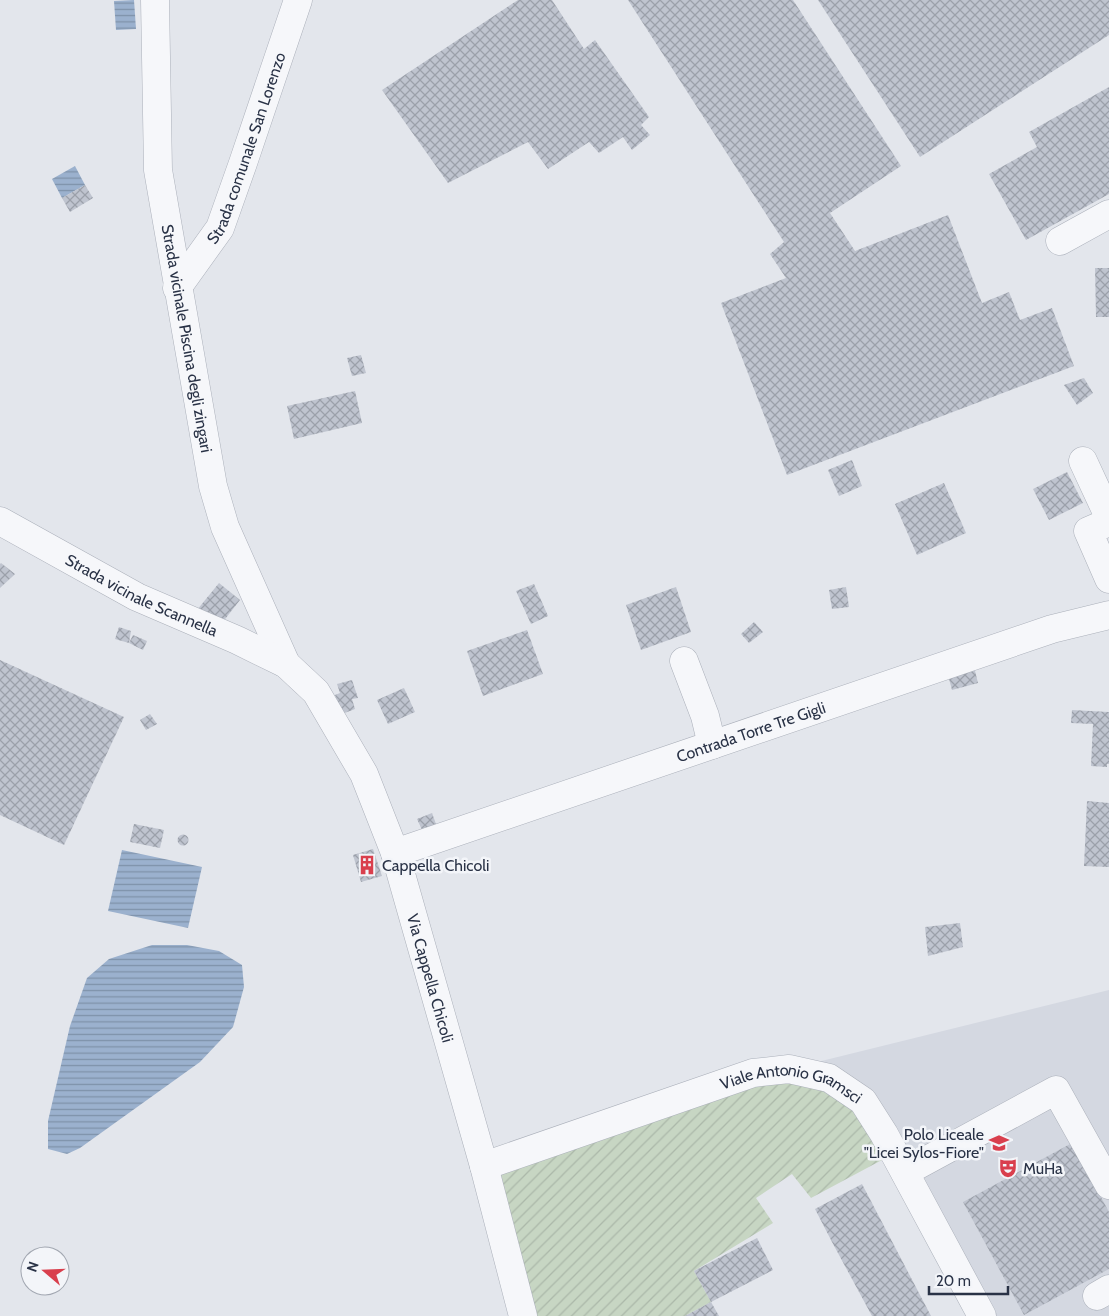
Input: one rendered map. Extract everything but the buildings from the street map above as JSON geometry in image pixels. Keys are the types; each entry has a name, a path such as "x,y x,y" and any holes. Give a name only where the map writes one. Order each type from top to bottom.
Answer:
{"street":[{"name":"Strada vicinale Piscina degli zingari","path":"155,0 158,170 177,288 213,486 224,527 286,664"},
{"name":"Strada comunale San Lorenzo","path":"177,288 220,228 298,0"},
{"path":"1060,241 1109,214"},
{"path":"1083,461 1109,517"},
{"name":"Strada vicinale Scannella","path":"0,521 137,597 237,640 286,664"},
{"path":"1109,522 1088,531 1109,579"},
{"name":"Contrada Torre Tre Gigli","path":"395,853 1052,629 1109,615"},
{"path":"684,661 705,716 712,745"},
{"name":"Via Cappella Chicoli","path":"286,664 316,692 364,774 395,853 484,1166 523,1316"},
{"name":"Viale Antonio Gramsci","path":"484,1166 753,1073 789,1069 829,1078 862,1101 884,1134 982,1316"},
{"path":"905,1172 1056,1090 1109,1185"}],"shaded area":[{"name":"Polo Liceale \"Licei Sylos-Fiore\"","path":"1109,990 1109,1316 981,1316 884,1134 789,1069"}],"green space":[{"path":"753,1073 829,1078 895,1153 811,1198 792,1174 756,1198 773,1223 694,1271 711,1302 685,1316 536,1316 484,1166"}],"water":[{"path":"134,0 136,29 116,30 114,1"},
{"path":"75,166 85,185 62,198 52,179"},
{"path":"122,850 202,867 188,928 108,911"},
{"path":"152,945 187,945 219,951 242,965 244,987 233,1027 200,1062 80,1148 67,1154 48,1149 48,1121 70,1026 87,978 109,959"}],"place":[{"name":"Cappella Chicoli","path":"367,865"},
{"name":"Polo Liceale \"Licei Sylos-Fiore\"","path":"999,1143"},
{"name":"MuHa","path":"1008,1168"}]}
